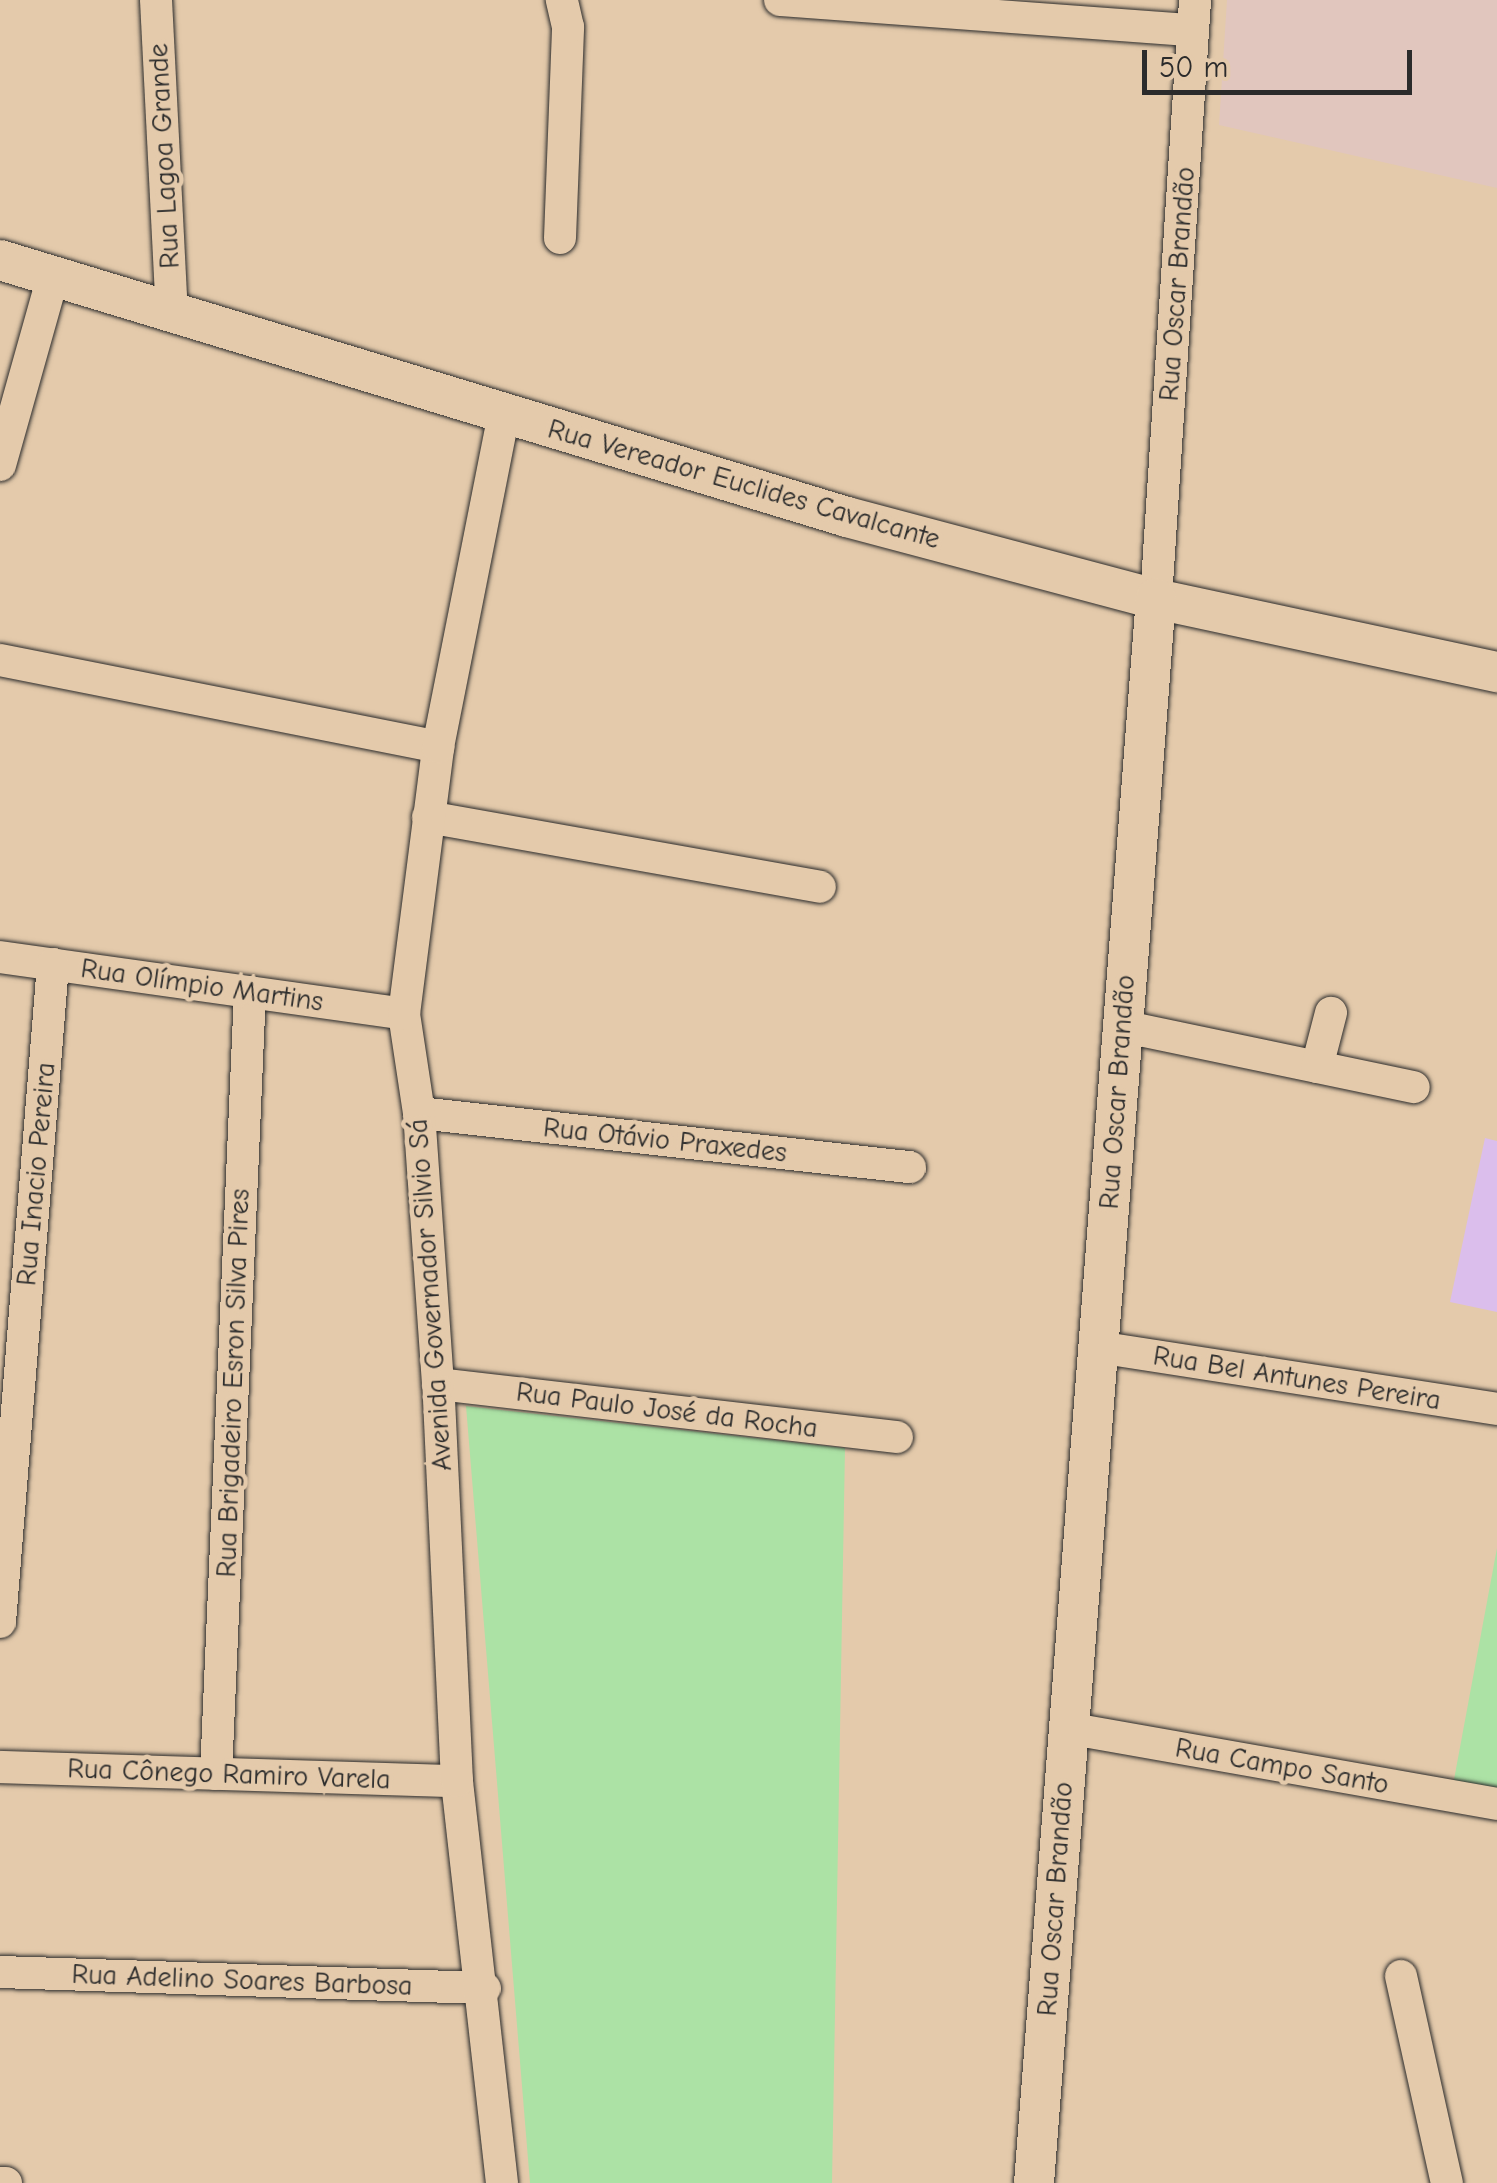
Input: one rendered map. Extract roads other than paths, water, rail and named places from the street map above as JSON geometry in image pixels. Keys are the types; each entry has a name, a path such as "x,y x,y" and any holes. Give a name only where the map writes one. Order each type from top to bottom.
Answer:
{"street":[{"name":"Rua Lagoa Grande","path":"156,0 172,312"},
{"path":"560,238 568,27 562,0"},
{"path":"780,0 1194,15"},
{"name":"Rua Oscar Brandão","path":"1034,2183 1156,599 1194,15"},
{"name":"Rua Vereador Euclides Cavalcante","path":"0,260 847,517 1156,599 1497,672"},
{"path":"0,465 53,276"},
{"name":"Avenida Governador Silvio Sá","path":"502,2183 485,1988 458,1781 438,1384 418,1113 404,1014 438,747 504,414"},
{"path":"0,660 438,747"},
{"path":"428,818 820,887"},
{"name":"Rua Olímpio Martins","path":"0,957 404,1014"},
{"name":"Rua Inacio Pereira","path":"0,1622 54,964"},
{"name":"Rua Brigadeiro Esron Silva Pires","path":"216,1774 250,992"},
{"path":"1318,1066 1330,1013"},
{"path":"1121,1026 1414,1088"},
{"name":"Rua Otávio Praxedes","path":"418,1113 910,1168"},
{"name":"Rua Bel Antunes Pereira","path":"1097,1347 1497,1409"},
{"name":"Rua Paulo José da Rocha","path":"438,1384 897,1437"},
{"name":"Rua Campo Santo","path":"1067,1728 1497,1804"},
{"name":"Rua Cônego Ramiro Varela","path":"0,1767 458,1781"},
{"name":"Rua Adelino Soares Barbosa","path":"0,1972 485,1988"},
{"path":"1401,1976 1448,2183"}]}
